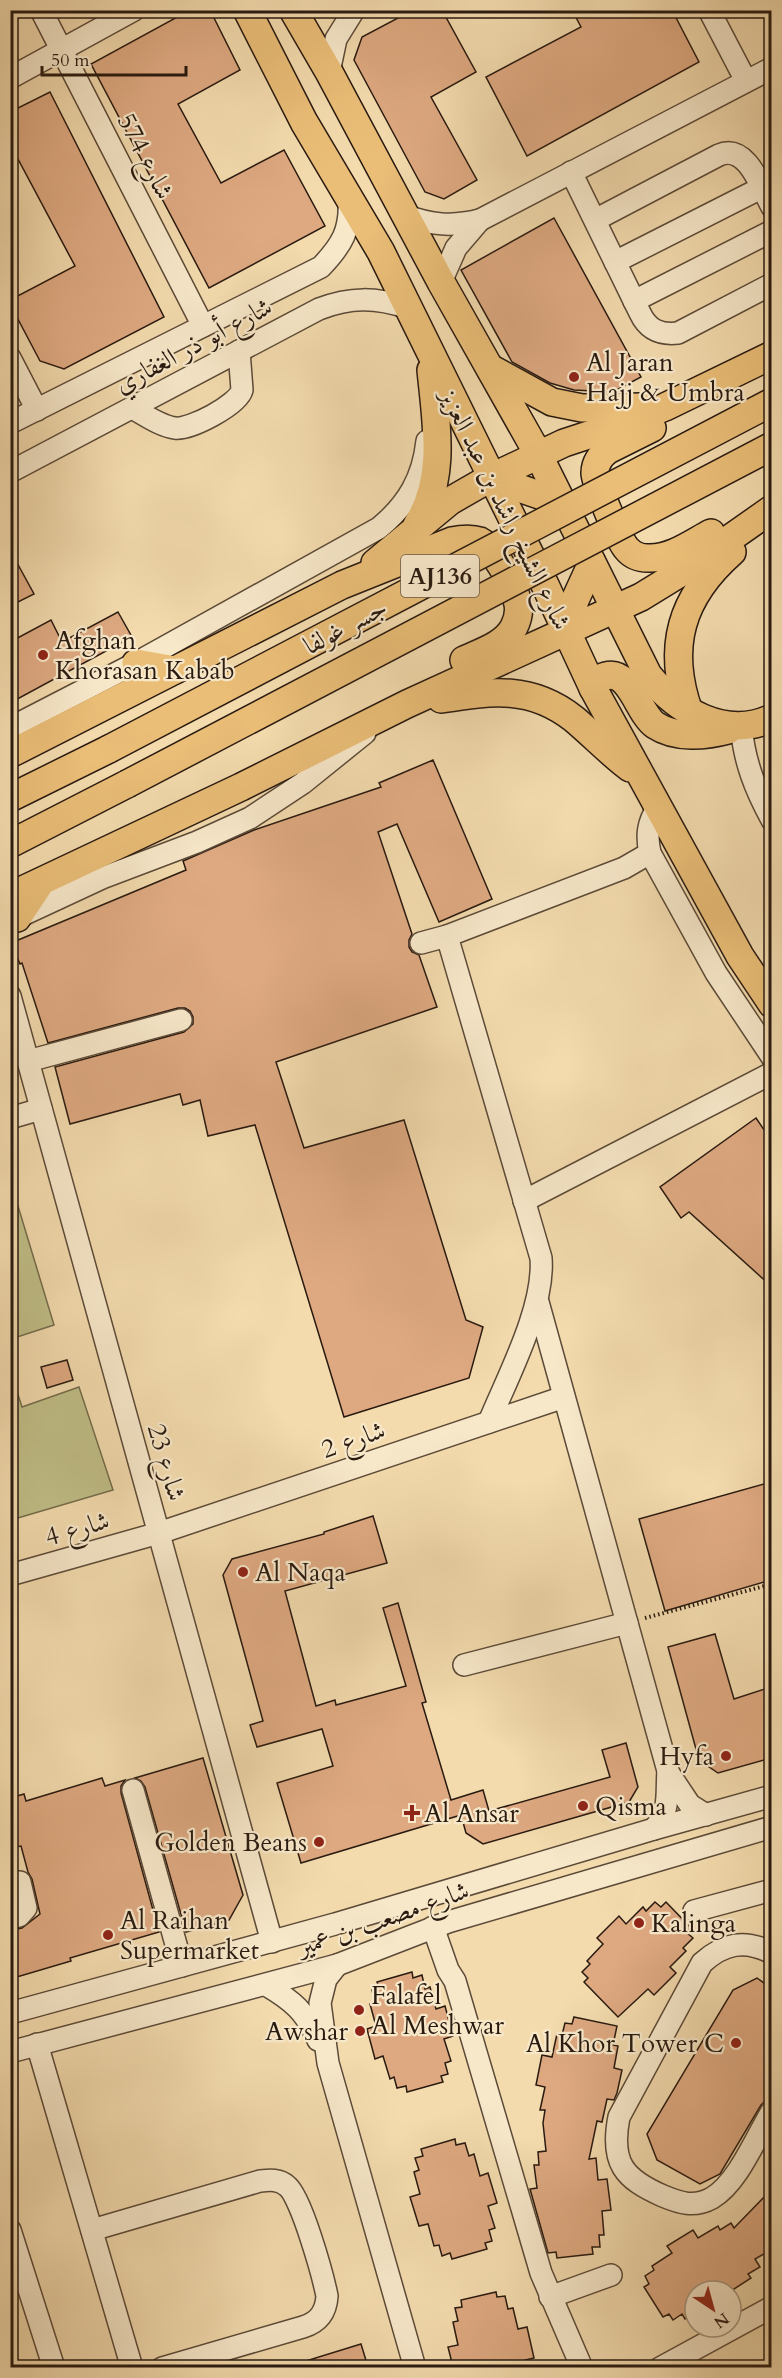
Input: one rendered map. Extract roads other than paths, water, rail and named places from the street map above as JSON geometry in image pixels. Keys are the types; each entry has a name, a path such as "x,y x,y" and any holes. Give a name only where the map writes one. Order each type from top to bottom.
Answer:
{"main road":[{"name":"شارع الشيخ راشد بن عبد العزيز","path":"247,10 288,92 381,252 490,478 546,587 592,688 740,956 771,1004"},
{"name":"شارع الشيخ راشد بن عبد العزيز","path":"293,10 404,215 538,454 648,675 662,692 689,712 714,723 741,725"},
{"path":"413,532 426,507 437,466 438,444 429,351"},
{"path":"342,585 376,562 450,501 490,478 538,454 589,433 632,421 665,407 771,355"},
{"path":"771,363 730,389 608,450 599,459 595,472 622,542 627,549 641,557 658,557 677,552 746,514 771,503"},
{"path":"489,367 552,402 582,408 665,407"},
{"name":"جسر غولفا","path":"10,798 110,749 771,402"},
{"name":"جسر غولفا","path":"10,844 771,446"},
{"path":"515,527 513,507 538,454"},
{"path":"490,478 545,498 568,513"},
{"path":"12,918 41,881 241,788 399,708 660,586 771,510"},
{"path":"689,712 681,687 678,659 679,641 688,607 696,591 712,570 771,516"},
{"path":"10,754 342,585 452,541 471,539 479,541 492,550 518,600 517,619 507,636 500,642 429,678 415,688 399,708"},
{"path":"567,631 575,600 592,563"},
{"path":"546,587 575,600 614,609"},
{"path":"136,663 175,670"},
{"path":"592,688 595,683 607,675 620,677 626,681 649,719 663,730 675,733 705,735 771,718"},
{"path":"399,708 495,692 524,694 569,716 617,759 640,776"}],"street":[{"name":"شارع 574","path":"41,10 203,326"},
{"path":"10,78 134,10"},
{"path":"328,72 336,39 354,10"},
{"path":"710,10 746,81"},
{"path":"404,215 423,222 442,225 480,220 771,68"},
{"path":"595,220 730,152 741,156 766,198 615,262"},
{"path":"572,172 644,322 651,328 669,334 678,333 771,284"},
{"name":"شارع أبو ذر الغفاري","path":"10,423 321,267 344,237 350,218 349,199"},
{"path":"441,282 456,248 480,220"},
{"path":"634,302 771,231"},
{"name":"شارع أبو ذر الغفاري","path":"10,472 336,302 373,299 408,308"},
{"path":"254,302 266,316 270,335"},
{"path":"132,408 161,423 177,428 193,424 232,404 240,396 242,390 239,351"},
{"path":"10,358 37,410"},
{"path":"10,728 136,663 363,538 394,515 417,484 423,465 433,395"},
{"path":"12,918 102,878 197,843 250,818 303,783 399,708"},
{"path":"741,725 745,758 750,774 771,820"},
{"path":"658,807 649,824 647,834 650,853 716,973 771,1057"},
{"path":"421,944 624,868 650,853"},
{"path":"447,936 541,1258 542,1272 538,1302 489,1422"},
{"name":"شارع 23","path":"10,996 272,1942"},
{"path":"28,1061 181,1020"},
{"path":"524,1201 771,1073"},
{"path":"10,1118 41,1109"},
{"path":"538,1302 668,1771 668,1805 665,1814 654,1829"},
{"name":"شارع 2","path":"159,1533 564,1397"},
{"name":"شارع 4","path":"10,1575 159,1533"},
{"path":"464,1665 627,1623"},
{"path":"668,1771 690,1805 706,1815"},
{"path":"133,1790 183,1966"},
{"name":"شارع مصعب بن عمير","path":"12,2008 272,1942 771,1796"},
{"name":"شارع مصعب بن عمير","path":"10,2052 337,1965 440,1925 771,1827"},
{"path":"10,1918 20,1916 26,1908 20,1882"},
{"path":"694,1911 771,1890"},
{"path":"440,1925 448,1970 455,1981 541,2273 582,2367"},
{"path":"771,1953 758,1946 738,1944 719,1950 702,1963 619,2117 617,2130 619,2155 630,2178 640,2186 681,2204 702,2202 728,2185 771,2111"},
{"path":"337,1965 326,1980 320,2003 328,2062 415,2367"},
{"path":"266,1985 292,2002 308,2019 328,2062"},
{"path":"37,2044 132,2367"},
{"path":"92,2230 260,2181 280,2182 295,2195 326,2289 327,2303 321,2316 303,2327 162,2367"},
{"path":"10,2230 54,2367"},
{"path":"550,2297 611,2274"},
{"path":"660,2367 771,2307"}],"place":[{"name":"Al Jaran Hajj & Umbra","path":"574,377"},
{"name":"Afghan Khorasan Kabab","path":"43,655"},
{"name":"Al Naqa","path":"243,1572"},
{"name":"Hyfa","path":"726,1756"},
{"name":"Qisma","path":"583,1806"},
{"name":"Al Ansar","path":"412,1813"},
{"name":"Golden Beans","path":"319,1842"},
{"name":"Kalinga","path":"639,1923"},
{"name":"Al Raihan Supermarket","path":"108,1935"},
{"name":"Falafel Al Meshwar","path":"359,2010"},
{"name":"Awshar","path":"360,2031"},
{"name":"Al Khor Tower C","path":"736,2043"}]}
